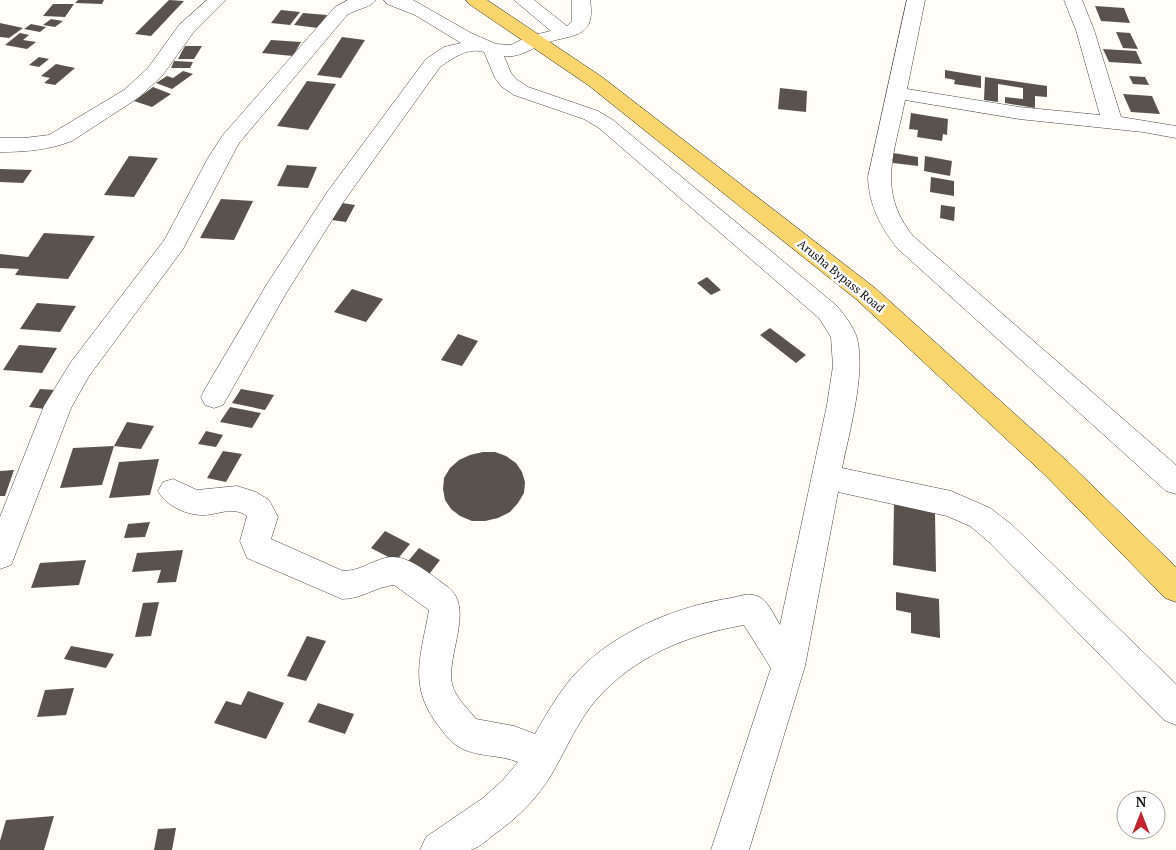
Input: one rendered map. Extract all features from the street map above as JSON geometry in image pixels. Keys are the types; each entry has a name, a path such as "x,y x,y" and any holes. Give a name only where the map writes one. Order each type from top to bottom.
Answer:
{"main road":[{"name":"Arusha Bypass Road","path":"475,0 596,81 866,294 1056,468 1176,588"}],"street":[{"path":"0,145 24,145 53,141 65,136 130,94 155,72 186,28 217,0"},
{"path":"0,555 58,406 80,369 175,243 230,140 341,11 350,5 367,0"},
{"path":"393,0 408,4 486,47 509,84 521,91 591,116 606,124 828,312 840,328 845,345 846,364 841,405 788,666 730,850"},
{"path":"523,0 565,33"},
{"path":"214,397 276,290 336,196 433,62 451,51 486,47 509,51 518,50 535,41 565,33 578,27 583,20 584,14 581,0"},
{"path":"916,0 879,177 879,191 883,210 904,242 1176,482"},
{"path":"1074,0 1085,30 1112,123"},
{"path":"896,93 1019,113 1176,132"},
{"path":"826,477 951,504 980,517 1000,533 1176,708"},
{"path":"174,492 194,502 238,498 250,502 259,508 263,517 255,541 258,548 342,585 354,585 386,572 398,571 436,596 445,607 435,670 435,683 441,702 464,730 470,734 476,737 514,743 543,755"},
{"path":"439,850 495,811 525,782 543,755 570,706 595,677 635,648 675,628 710,617 752,609 788,666"}],"building":[{"path":"78,0 104,0 102,4 75,3"},
{"path":"169,0 184,1 151,36 135,34"},
{"path":"53,4 74,4 65,17 43,16"},
{"path":"1095,6 1124,8 1130,23 1101,21"},
{"path":"281,10 300,12 290,25 271,23"},
{"path":"303,13 327,15 318,28 294,25"},
{"path":"51,19 63,21 55,27 43,25"},
{"path":"0,23 23,28 9,38 0,37"},
{"path":"31,24 46,27 40,32 24,29"},
{"path":"1116,32 1130,33 1138,49 1123,48"},
{"path":"20,33 29,35 23,40 36,42 27,49 5,45"},
{"path":"342,37 365,40 341,78 317,75"},
{"path":"271,40 301,42 293,56 262,53"},
{"path":"185,46 202,46 194,59 178,59"},
{"path":"1103,49 1136,51 1142,64 1109,62"},
{"path":"39,57 49,59 39,67 29,65"},
{"path":"174,61 193,62 190,68 171,68"},
{"path":"56,64 75,68 55,85 44,83 50,78 41,76"},
{"path":"945,70 981,76 981,88 954,84 955,80 945,78"},
{"path":"183,71 193,74 172,89 156,83 167,76 173,78"},
{"path":"1129,76 1145,77 1149,85 1133,84"},
{"path":"985,77 1047,86 1047,97 1035,96 1035,108 1005,103 1005,97 1023,99 1023,88 998,84 998,102 984,100"},
{"path":"307,81 336,84 308,130 277,126"},
{"path":"153,87 171,94 152,107 134,101"},
{"path":"780,88 807,91 806,112 778,109"},
{"path":"1123,94 1152,96 1160,114 1131,112"},
{"path":"911,113 948,119 947,135 943,134 942,141 917,137 918,130 909,129"},
{"path":"893,153 918,157 918,166 893,163"},
{"path":"129,156 158,158 134,197 104,195"},
{"path":"925,156 952,161 950,176 924,171"},
{"path":"287,165 317,167 308,188 277,186"},
{"path":"0,169 32,170 23,183 0,182"},
{"path":"931,177 954,181 954,196 930,192"},
{"path":"221,199 253,201 234,240 200,238"},
{"path":"342,203 355,205 346,222 332,220"},
{"path":"941,205 955,207 954,221 940,218"},
{"path":"44,233 95,236 68,279 15,275 19,269 0,268 0,254 28,257"},
{"path":"707,277 721,290 711,295 697,283"},
{"path":"352,289 383,299 366,322 334,312"},
{"path":"37,303 76,306 60,332 20,329"},
{"path":"770,328 806,355 796,363 760,335"},
{"path":"458,334 478,341 462,366 441,360"},
{"path":"19,345 57,348 42,373 3,370"},
{"path":"40,389 56,390 45,409 29,407"},
{"path":"241,389 274,395 265,410 232,403"},
{"path":"230,407 261,413 252,428 220,422"},
{"path":"127,422 154,426 141,449 114,446"},
{"path":"206,431 223,435 216,447 198,444"},
{"path":"114,446 102,485 60,488 73,448"},
{"path":"223,451 242,454 226,482 207,478"},
{"path":"483,452 495,452 506,456 516,463 522,472 525,482 524,493 510,512 498,518 472,521 460,516 451,509 445,500 444,478 450,468 459,460"},
{"path":"159,459 150,495 109,498 119,462"},
{"path":"14,470 5,496 0,496 0,471"},
{"path":"894,504 935,512 936,572 893,565"},
{"path":"150,522 145,537 124,538 128,524"},
{"path":"385,531 410,544 396,561 371,548"},
{"path":"419,548 440,560 427,577 405,565"},
{"path":"183,550 176,582 157,583 161,570 132,572 137,553"},
{"path":"86,560 79,585 31,588 40,563"},
{"path":"896,592 939,599 940,638 911,633 911,613 896,610"},
{"path":"159,602 151,636 135,637 143,603"},
{"path":"307,636 326,641 306,681 287,676"},
{"path":"71,646 114,654 106,668 64,659"},
{"path":"74,688 66,715 37,717 45,690"},
{"path":"248,691 284,703 266,739 214,723 226,701 241,705"},
{"path":"318,703 354,714 345,734 308,722"},
{"path":"54,816 44,850 0,850 0,841 6,820"},
{"path":"176,828 172,850 154,850 158,829"}]}
